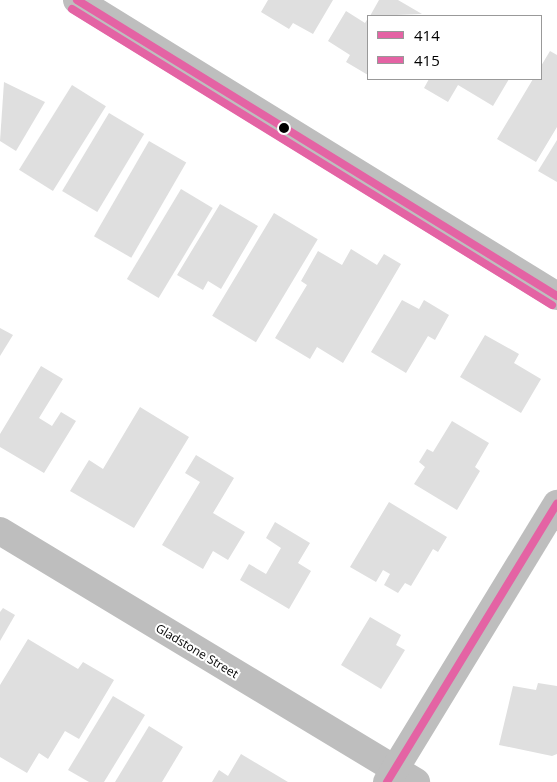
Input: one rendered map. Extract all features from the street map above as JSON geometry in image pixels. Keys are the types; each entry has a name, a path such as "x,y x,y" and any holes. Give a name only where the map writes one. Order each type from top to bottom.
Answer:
{"street":[{"path":"77,0 557,296"},
{"path":"399,778 557,504"},
{"name":"Gladstone Street","path":"0,531 399,778"}],"building":[{"path":"268,0 333,0 313,34 293,23 289,29 261,12"},
{"path":"379,0 398,0 422,14 396,15 371,15"},
{"path":"346,11 365,23 367,20 367,74 346,62 350,55 328,41"},
{"path":"550,51 557,55 557,127 536,162 497,139 532,80 542,80 542,64"},
{"path":"428,80 508,80 493,106 458,85 448,102 424,88"},
{"path":"4,82 45,102 16,151 0,141"},
{"path":"72,85 106,106 53,191 19,170"},
{"path":"109,113 144,134 97,212 62,191"},
{"path":"557,140 557,182 538,171"},
{"path":"149,141 186,162 131,258 94,236"},
{"path":"181,189 213,208 159,298 127,279"},
{"path":"220,204 258,226 221,289 208,281 203,290 177,275"},
{"path":"274,213 318,239 256,342 212,316"},
{"path":"351,249 377,265 384,254 401,264 343,363 317,347 310,359 275,338 307,285 301,281 318,251 342,265"},
{"path":"402,300 419,309 424,300 449,315 435,340 428,336 406,373 371,352"},
{"path":"0,328 13,335 0,356"},
{"path":"485,335 519,354 514,363 541,379 521,413 460,377"},
{"path":"41,366 63,379 39,418 52,426 61,412 76,421 44,473 0,447 0,434"},
{"path":"140,407 189,437 134,528 70,491 89,460 103,469"},
{"path":"452,421 489,443 475,467 480,471 457,510 414,484 425,467 419,462 427,449 433,452"},
{"path":"196,455 234,478 213,513 245,532 228,560 213,551 203,569 162,545 200,482 185,473"},
{"path":"389,502 447,537 438,552 433,549 411,586 405,583 398,593 384,585 390,574 383,570 376,582 350,567"},
{"path":"275,522 310,543 298,563 311,571 289,609 240,580 249,564 266,574 281,548 266,538"},
{"path":"3,608 15,615 0,641 0,612"},
{"path":"370,617 401,635 396,645 405,650 381,689 341,665"},
{"path":"28,639 78,669 83,662 114,680 79,739 65,731 48,759 39,753 27,773 0,757 0,685"},
{"path":"538,683 557,686 557,754 552,756 499,745 513,686 536,690"},
{"path":"113,696 145,715 104,782 89,782 68,770"},
{"path":"149,726 183,747 162,782 115,782"},
{"path":"241,754 288,782 212,782 219,770 228,776"}],"transit line":[{"name":"414","path":"77,0 557,296"},
{"name":"415","path":"72,9 552,305"},
{"name":"414","path":"387,782 557,504"}]}
